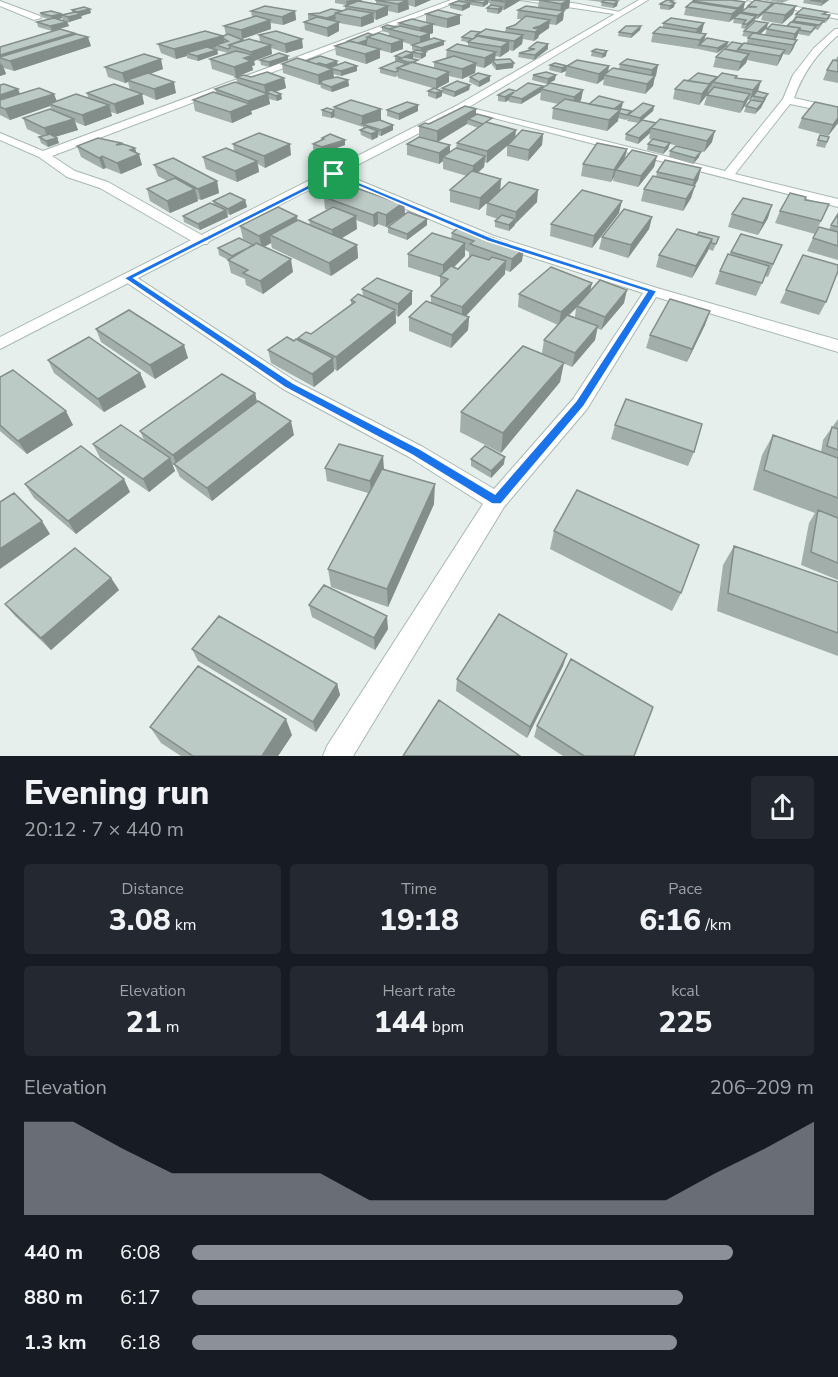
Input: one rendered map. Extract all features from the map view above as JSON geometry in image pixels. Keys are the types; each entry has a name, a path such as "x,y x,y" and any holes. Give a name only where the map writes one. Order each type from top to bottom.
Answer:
{"street":[{"path":"43,155 458,0"},
{"path":"524,0 573,4 621,13"},
{"path":"0,344 460,108 644,0"},
{"path":"751,0 838,17"},
{"path":"0,3 37,18"},
{"path":"727,176 788,100 798,75 833,40 838,31"},
{"path":"788,100 838,111"},
{"path":"460,108 838,203"},
{"path":"0,136 43,155 71,174 104,185 202,241"},
{"path":"334,174 489,239 652,291 838,346"},
{"path":"128,278 289,385 416,452 496,501"},
{"path":"337,756 496,501 580,404 652,291"}],"building":[{"path":"375,0 408,0 398,4"},
{"path":"465,0 488,0 483,3"},
{"path":"539,0 569,0 561,4"},
{"path":"605,0 618,1 614,4 602,2"},
{"path":"667,0 675,3 670,6 660,4"},
{"path":"694,0 731,0 745,2 738,8"},
{"path":"755,0 773,3 759,15 741,12 748,7 757,7 748,6"},
{"path":"358,1 388,6 376,11 345,6"},
{"path":"458,1 470,3 462,6 450,4"},
{"path":"692,2 738,9 732,14 686,7"},
{"path":"775,3 796,6 785,15 764,12"},
{"path":"491,5 502,7 487,8"},
{"path":"265,6 295,11 282,17 251,11"},
{"path":"526,6 564,11 557,16 518,10"},
{"path":"84,7 90,9 77,12 72,10"},
{"path":"803,8 827,12 823,14 830,15 827,19 796,14"},
{"path":"331,9 343,11 327,18 308,14 320,13"},
{"path":"348,9 373,13 361,18 335,13"},
{"path":"438,10 460,15 447,19 426,14"},
{"path":"51,11 62,14 51,16 40,13"},
{"path":"75,12 81,14 68,17 62,15"},
{"path":"740,13 756,16 747,24 743,24 746,20 734,18"},
{"path":"256,16 270,20 241,30 224,26"},
{"path":"526,16 550,20 533,28 539,29 535,32 506,28 515,25"},
{"path":"317,17 339,22 327,28 304,22"},
{"path":"797,17 824,21 819,25 793,21"},
{"path":"54,18 67,22 50,26 37,22"},
{"path":"671,18 704,23 697,29 663,23"},
{"path":"412,19 433,24 420,28 399,23"},
{"path":"755,21 768,23 757,33 744,31 751,25"},
{"path":"791,22 816,26 811,32 787,26"},
{"path":"772,24 800,28 795,34 767,29"},
{"path":"387,25 396,27 390,29 382,27"},
{"path":"400,26 430,33 420,37 389,29"},
{"path":"626,26 641,26 632,34 619,32"},
{"path":"660,27 706,34 700,40 653,33"},
{"path":"60,29 74,33 0,55 0,47"},
{"path":"486,29 523,35 514,41 476,35"},
{"path":"205,31 223,36 174,49 158,44"},
{"path":"276,31 302,39 285,44 259,35"},
{"path":"471,31 480,32 473,39 462,37"},
{"path":"368,33 373,35 367,37 367,40 358,43 348,41"},
{"path":"379,33 403,40 391,44 367,37"},
{"path":"753,33 797,40 793,45 748,38"},
{"path":"76,34 88,37 10,61 0,58 0,57"},
{"path":"228,34 243,40 229,45 228,49 216,45 228,41 223,36"},
{"path":"477,36 509,42 501,47 468,42"},
{"path":"434,38 444,41 421,48 412,45"},
{"path":"707,38 728,42 718,48 699,45"},
{"path":"249,39 271,45 251,52 229,45"},
{"path":"350,41 380,49 365,54 335,46"},
{"path":"537,42 548,44 535,55 519,53 535,49 529,48"},
{"path":"732,42 743,44 737,51 725,49"},
{"path":"744,43 785,50 780,56 738,49"},
{"path":"457,44 496,52 485,58 447,50"},
{"path":"207,47 217,50 197,56 186,53"},
{"path":"596,49 607,51 603,54 592,51"},
{"path":"724,49 749,54 741,62 716,57"},
{"path":"417,50 426,52 421,54 412,52"},
{"path":"236,51 253,55 244,58 251,61 234,67 210,59"},
{"path":"406,51 413,53 402,58 395,56"},
{"path":"279,53 288,56 269,62 260,60"},
{"path":"144,54 161,59 122,73 105,67"},
{"path":"320,56 337,61 326,65 306,61"},
{"path":"454,56 476,63 462,69 434,62"},
{"path":"405,57 418,60 411,63 398,59"},
{"path":"297,58 333,69 318,75 282,64"},
{"path":"510,59 514,63 496,65 492,60"},
{"path":"627,59 658,65 652,70 620,64"},
{"path":"577,60 609,66 599,74 567,66"},
{"path":"833,60 838,61 838,72 827,70"},
{"path":"397,61 408,64 397,68 398,71 395,72 380,68"},
{"path":"345,62 357,66 341,71 329,68"},
{"path":"411,62 449,72 436,79 397,68"},
{"path":"555,63 567,66 562,68 550,65"},
{"path":"613,68 655,76 647,84 604,75"},
{"path":"267,72 284,78 264,85 236,77 244,75 251,77"},
{"path":"546,72 556,75 548,79 533,75"},
{"path":"148,73 174,82 154,89 127,80"},
{"path":"478,73 490,76 479,82 470,77"},
{"path":"698,73 717,77 709,84 688,81"},
{"path":"722,73 737,76 735,78 761,81 753,90 713,82"},
{"path":"337,77 348,80 331,87 320,83 323,80"},
{"path":"684,80 710,84 702,94 675,89"},
{"path":"457,81 470,85 455,92 442,88"},
{"path":"235,82 268,94 248,101 215,89"},
{"path":"528,83 543,86 522,99 510,96 514,92 505,97 498,95 509,89 516,91"},
{"path":"550,83 583,90 574,97 541,89"},
{"path":"4,84 18,89 0,95 0,85"},
{"path":"114,84 142,94 114,104 87,93"},
{"path":"714,87 750,94 744,102 707,95"},
{"path":"39,88 54,94 5,109 0,107 0,100"},
{"path":"434,88 442,91 436,93 428,91"},
{"path":"271,90 281,94 276,96 266,92"},
{"path":"757,91 768,94 764,98 753,96"},
{"path":"213,92 250,104 230,112 193,100"},
{"path":"76,94 109,105 82,115 49,104"},
{"path":"599,96 623,102 614,109 589,104"},
{"path":"565,99 620,110 609,120 553,108"},
{"path":"351,100 381,109 362,116 334,107"},
{"path":"751,100 763,102 757,109 746,106"},
{"path":"407,102 418,105 399,114 387,110"},
{"path":"815,102 838,107 838,118 833,125 802,118"},
{"path":"643,103 654,106 640,118 628,115"},
{"path":"465,106 476,109 437,131 419,126 429,124"},
{"path":"327,108 334,111 331,113 322,110"},
{"path":"50,109 74,119 44,128 23,118"},
{"path":"615,109 631,111 627,115 619,113 620,110"},
{"path":"477,114 492,118 483,124 468,119"},
{"path":"660,119 715,131 707,141 651,128"},
{"path":"380,120 393,125 381,130 362,124"},
{"path":"642,120 656,123 639,138 626,134"},
{"path":"486,122 516,130 487,151 457,143"},
{"path":"367,127 378,131 371,134 360,130"},
{"path":"522,130 543,134 529,150 508,145"},
{"path":"259,133 290,144 264,156 233,144"},
{"path":"50,134 57,138 46,141 39,137"},
{"path":"330,134 345,140 322,147 313,144 324,139 322,138"},
{"path":"820,135 829,137 827,142 818,140"},
{"path":"419,137 450,145 439,153 407,144"},
{"path":"98,138 121,143 116,145 123,144 135,148 130,150 139,154 117,163 102,156 99,158 77,146"},
{"path":"653,139 670,143 665,148 648,144"},
{"path":"597,143 627,149 614,170 583,164"},
{"path":"676,146 701,152 695,158 670,151"},
{"path":"226,148 257,161 235,171 203,157"},
{"path":"456,148 485,156 473,166 443,157"},
{"path":"632,150 657,156 641,176 616,170"},
{"path":"173,158 217,181 198,189 154,165"},
{"path":"665,160 701,168 694,180 657,172"},
{"path":"472,171 501,179 480,198 450,190"},
{"path":"653,176 695,186 686,199 644,189"},
{"path":"175,178 195,189 167,201 147,189"},
{"path":"509,182 538,190 516,212 487,203"},
{"path":"345,184 393,201 396,199 404,202 386,215 378,212 373,215 324,197"},
{"path":"582,190 622,201 594,236 551,224"},
{"path":"230,193 245,200 228,209 213,201"},
{"path":"790,193 806,197 805,200 829,204 821,221 780,211"},
{"path":"743,198 772,205 763,223 732,214"},
{"path":"210,203 226,210 198,224 183,216"},
{"path":"278,207 297,216 259,236 240,226"},
{"path":"333,207 356,216 332,230 309,220"},
{"path":"624,209 652,217 631,245 602,237"},
{"path":"408,212 427,219 407,234 388,227"},
{"path":"838,214 838,227 831,225"},
{"path":"502,215 515,219 509,225 495,221"},
{"path":"298,220 357,245 329,263 270,235"},
{"path":"460,226 524,249 512,259 470,244 474,241 452,233"},
{"path":"819,227 838,232 838,246 813,238"},
{"path":"677,229 712,239 696,266 659,255"},
{"path":"699,232 719,237 716,244 711,243 712,239 697,235"},
{"path":"432,233 465,243 443,265 408,254"},
{"path":"741,234 782,245 773,264 731,252"},
{"path":"239,238 254,245 232,256 218,248"},
{"path":"256,243 291,259 260,281 243,273 248,270 228,260"},
{"path":"728,254 769,266 762,283 720,271"},
{"path":"472,255 489,260 492,257 506,261 462,307 431,296 448,279 440,276 451,266 458,269"},
{"path":"803,255 838,265 838,271 826,302 786,290"},
{"path":"551,267 592,283 561,312 519,294"},
{"path":"377,278 412,291 398,304 362,289"},
{"path":"600,280 627,290 605,317 577,306"},
{"path":"358,294 395,310 336,357 298,338 306,332 311,334 355,302 351,300"},
{"path":"670,299 710,311 692,349 650,335"},
{"path":"426,301 469,317 452,335 409,317"},
{"path":"129,310 184,345 150,365 96,329"},
{"path":"567,315 598,326 575,353 544,340"},
{"path":"89,337 140,373 98,399 48,360"},
{"path":"287,337 294,341 296,339 333,358 312,374 268,350"},
{"path":"523,346 564,363 503,433 461,412"},
{"path":"13,370 66,411 18,441 0,425 0,377"},
{"path":"222,374 255,393 173,455 140,431"},
{"path":"626,399 702,424 694,452 615,425"},
{"path":"258,401 291,421 207,488 174,464"},
{"path":"121,425 170,458 143,479 93,444"},
{"path":"832,427 838,429 838,450 827,446"},
{"path":"773,435 838,458 838,498 764,470"},
{"path":"339,444 383,456 370,481 325,468"},
{"path":"81,446 124,479 68,521 25,484"},
{"path":"485,446 505,457 491,471 471,459"},
{"path":"382,469 435,484 387,589 328,569"},
{"path":"577,490 699,545 681,593 554,531"},
{"path":"14,493 42,521 0,549 0,502"},
{"path":"818,510 838,518 838,563 811,552"},
{"path":"734,546 838,582 838,633 728,593"},
{"path":"75,548 111,578 41,638 5,604"},
{"path":"324,585 387,616 374,638 309,605"},
{"path":"499,614 567,654 530,727 457,679"},
{"path":"219,616 337,684 313,722 192,649"},
{"path":"571,659 653,707 634,756 584,756 537,726"},
{"path":"198,666 286,719 262,756 193,756 150,727"},
{"path":"439,700 520,756 403,756"}],"route":[{"path":"334,174 489,239 652,291 580,404 496,501 416,452 289,385 128,278 334,174"}]}
